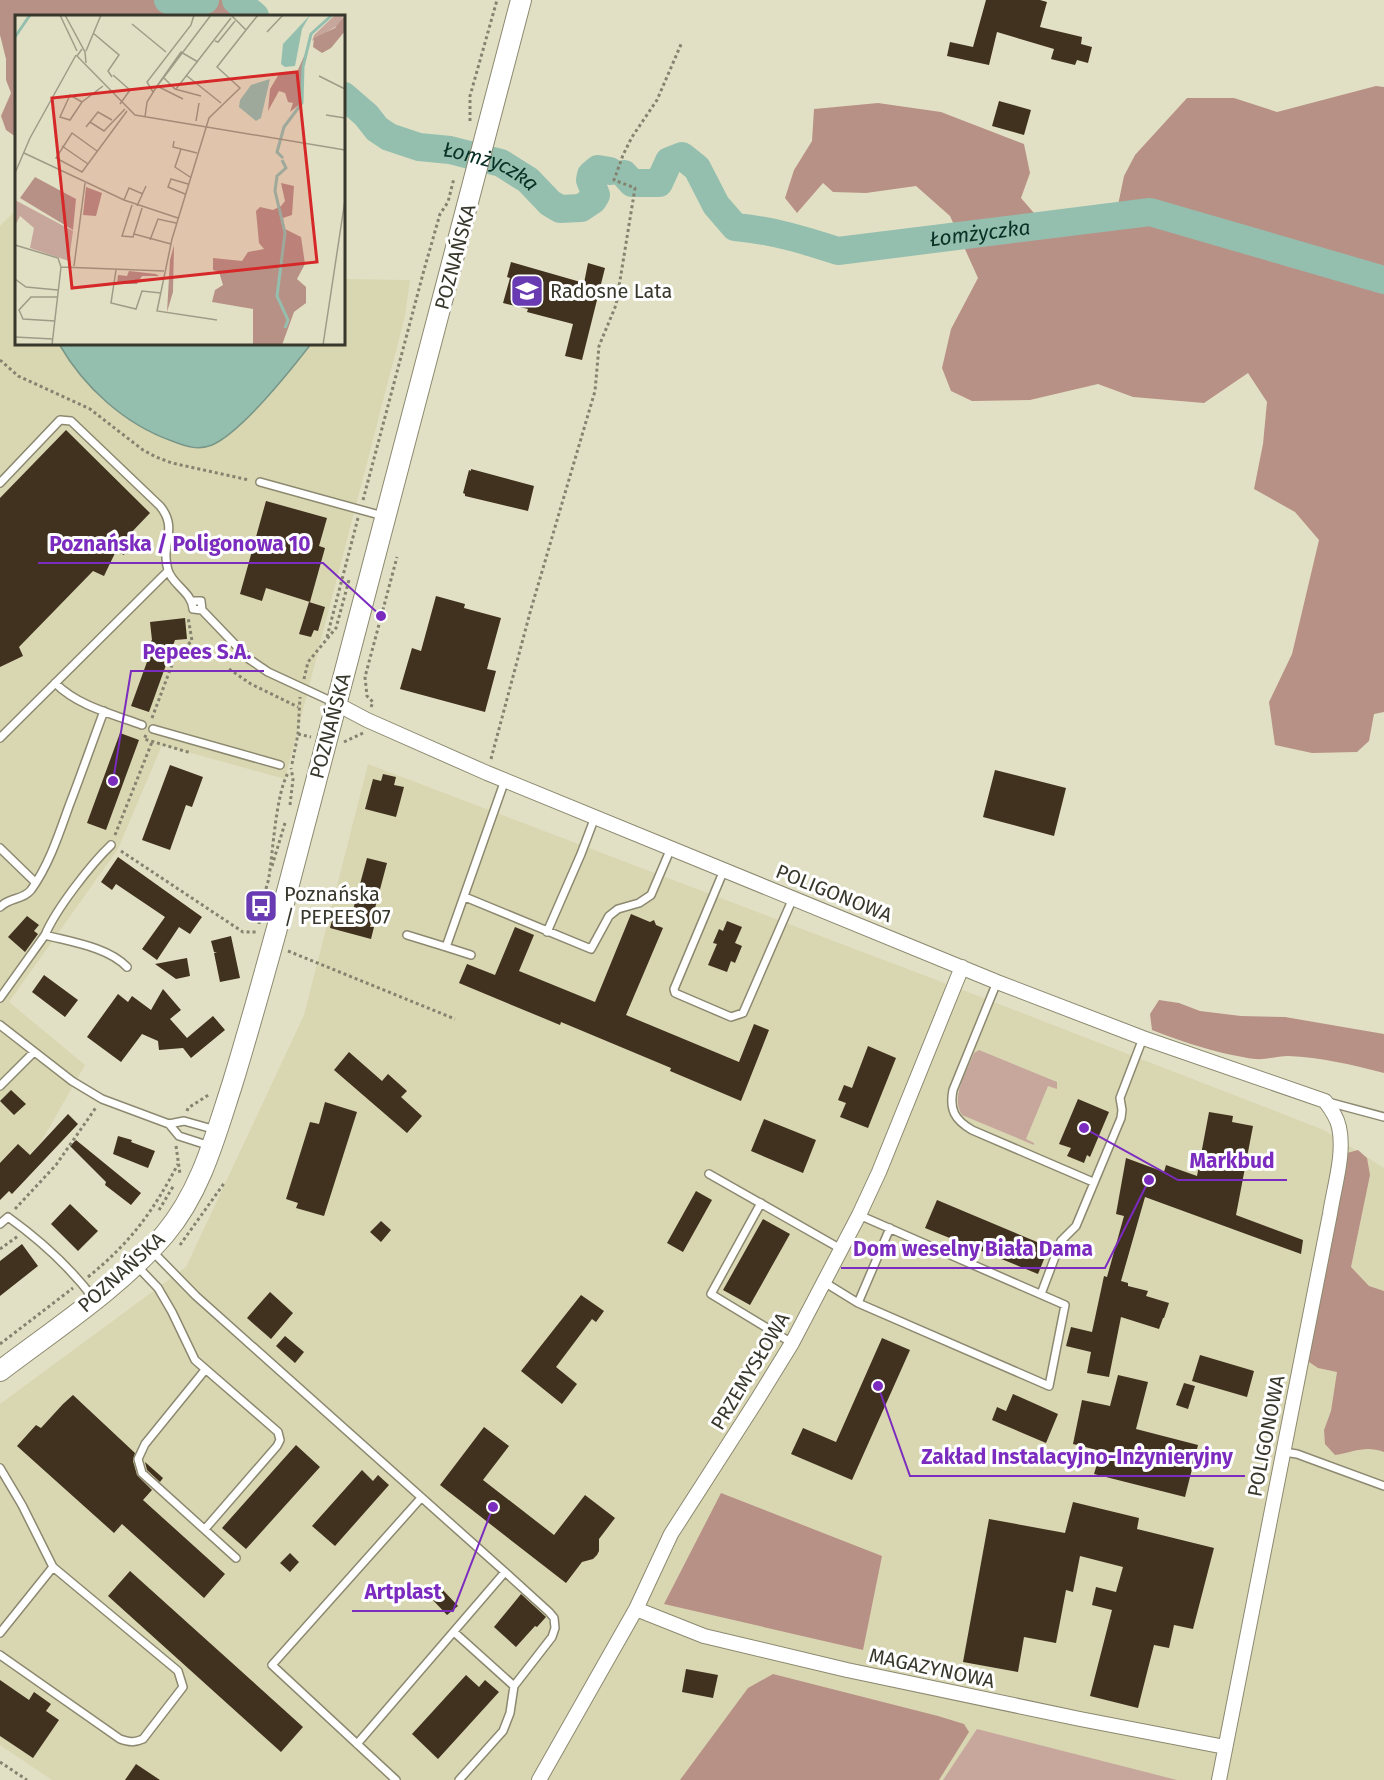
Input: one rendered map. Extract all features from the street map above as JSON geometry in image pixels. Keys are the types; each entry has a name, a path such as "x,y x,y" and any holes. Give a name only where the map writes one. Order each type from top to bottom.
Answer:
{"main road":[{"name":"POZNAŃSKA","path":"0,1371 94,1299 136,1264 164,1235 182,1211 215,1139 265,939 335,703 386,517 465,178 485,138 521,0"}],"street":[{"name":"POLIGONOWA","path":"335,703 367,720 488,773 997,982 1143,1038 1325,1101 1339,1126 1340,1153 1219,1780"},
{"name":"PRZEMYSŁOWA","path":"539,1780 636,1609 671,1534 792,1343 859,1215 879,1172 962,967"},
{"name":"MAGAZYNOWA","path":"636,1609 704,1636 836,1667 1225,1747"}],"lane":[{"path":"0,483 60,420 71,421 168,515 170,525 166,548 168,571 193,601 193,609 202,610 249,659 268,672 335,703"},
{"path":"260,482 386,517"},
{"path":"0,738 168,571"},
{"path":"55,683 76,700 142,725"},
{"path":"0,907 6,901 27,894 35,882 56,842 104,711"},
{"path":"153,729 280,765"},
{"path":"447,947 505,780"},
{"path":"547,932 595,817"},
{"path":"0,998 45,935 49,924 64,903 101,854 111,845"},
{"path":"0,848 35,882"},
{"path":"465,897 591,949 609,916 618,909 639,903 651,895 671,848"},
{"path":"724,870 674,989 675,993 731,1017 742,1013 793,898"},
{"path":"45,935 94,949 121,961 127,967"},
{"path":"407,935 471,955"},
{"path":"997,982 953,1090 952,1111 962,1124 972,1130 1093,1182"},
{"path":"0,1025 72,1082 102,1100 169,1124 179,1136 215,1139"},
{"path":"1041,1294 1061,1241 1076,1226 1121,1118 1120,1098 1143,1038"},
{"path":"0,1086 34,1052"},
{"name":"POLIGONOWA","path":"1325,1101 1384,1117"},
{"path":"169,1124 184,1121 215,1139"},
{"path":"709,1174 841,1249"},
{"path":"761,1203 711,1294 792,1343"},
{"path":"824,1282 858,1302 1049,1386 1065,1305 859,1215"},
{"path":"0,1224 8,1217 26,1230 81,1282 94,1299"},
{"path":"858,1302 890,1228"},
{"path":"151,1249 196,1296 554,1618 555,1628 548,1644 514,1686 510,1713 503,1731 459,1780"},
{"path":"136,1264 158,1288 195,1360 278,1432 280,1440 277,1446 205,1529"},
{"path":"205,1370 145,1444 138,1459 141,1473 236,1558"},
{"path":"1284,1452 1297,1454 1384,1486"},
{"path":"0,1468 22,1505 53,1567 178,1671 183,1687 180,1694 142,1739 136,1743 129,1742 120,1739 0,1655"},
{"path":"396,1780 272,1665 421,1497"},
{"path":"0,1634 53,1567"},
{"path":"357,1744 505,1572"},
{"path":"454,1632 514,1686"}],"path":[{"path":"470,121 470,96 497,0"},
{"path":"488,773 531,609 595,391 599,346 616,305 634,188 614,180 632,136 657,100 682,42"},
{"path":"326,638 440,214 465,178"},
{"path":"0,360 18,376 90,409 143,450 156,457 172,463 260,482"},
{"path":"187,615 192,641"},
{"path":"230,669 251,684 298,707"},
{"path":"152,742 111,845 243,932 265,939 455,1020"},
{"path":"286,820 269,877 285,779 291,768 293,779 290,808"},
{"path":"8,1217 56,1165 102,1100"},
{"path":"154,1219 181,1173 176,1147"},
{"path":"0,1344 114,1256 149,1214 179,1162"},
{"path":"0,1250 26,1230"},
{"path":"0,1762 27,1780"}],"shaded area":[{"path":"0,0 157,0 178,10 193,8 215,0 230,0 248,15 15,15 15,136 6,130 1,116 11,93 6,80 6,59 0,35"},
{"path":"1376,86 1384,87 1384,712 1374,714 1369,741 1357,752 1312,753 1275,745 1269,702 1292,654 1319,540 1295,512 1254,489 1263,444 1267,402 1248,373 1204,403 1133,397 1098,384 1030,400 972,401 951,391 942,368 951,329 978,278 950,216 916,186 866,193 833,192 823,183 797,213 785,198 794,170 812,141 814,109 878,103 941,112 1024,144 1030,173 1021,198 1034,213 1089,211 1118,205 1124,176 1135,155 1187,98 1234,98 1277,112"},
{"path":"15,211 15,345 345,345 345,279 410,280 405,316 285,779 162,745 118,849 9,1002 85,1065 41,1142 0,1185 0,226"},
{"path":"60,345 310,345 265,400 237,428 212,445 196,448 154,434 122,414 93,389"},
{"path":"368,764 1324,1130 1384,1168 1384,1780 52,1780 0,1745 0,1404 186,1267 304,1015"},
{"path":"1159,1000 1179,1003 1200,1011 1241,1016 1285,1017 1384,1034 1384,1073 1312,1058 1288,1056 1255,1059 1189,1043 1152,1030 1150,1014"},
{"path":"979,1050 1057,1082 1057,1089 1048,1086 1026,1139 1034,1145 962,1115 959,1108 959,1092 974,1053"},
{"path":"1358,1150 1367,1158 1370,1175 1351,1267 1369,1286 1384,1291 1384,1452 1365,1449 1335,1455 1325,1444 1324,1430 1331,1411 1337,1372 1318,1368 1306,1360 1347,1153"},
{"path":"721,1493 882,1556 863,1650 664,1604"},
{"path":"773,1674 938,1716 964,1724 969,1732 939,1780 680,1780 748,1688"},
{"path":"977,1729 1177,1780 943,1780"}],"building":[{"path":"986,0 1047,2 1040,27 1082,37 1081,44 1092,47 1088,63 1077,60 1075,65 1051,59 1054,49 997,32 989,65 947,56 950,42 973,47"},
{"path":"999,101 1031,110 1024,135 992,126"},
{"path":"511,262 584,283 588,263 605,268 582,360 565,356 573,324 503,303 510,278 507,277"},
{"path":"66,430 150,513 127,537 130,540 124,555 116,551 104,576 93,571 19,647 23,656 0,667 0,498"},
{"path":"471,469 534,486 528,511 465,496 463,493"},
{"path":"266,501 327,518 319,546 325,548 310,602 266,588 262,601 240,594"},
{"path":"436,596 465,604 464,608 501,618 487,669 496,671 485,712 400,689 412,648 421,651"},
{"path":"309,602 325,607 318,631 314,630 311,637 299,634"},
{"path":"185,618 187,639 175,640 149,712 131,706 152,648 148,644 152,640 150,622"},
{"path":"120,733 139,740 106,830 87,823"},
{"path":"170,765 203,777 192,807 186,805 170,850 142,840"},
{"path":"995,770 1066,788 1054,836 983,817"},
{"path":"383,774 396,777 394,785 404,787 396,817 365,809 373,779 381,781"},
{"path":"118,857 202,917 190,934 179,927 157,960 142,949 165,917 116,884 112,890 101,882"},
{"path":"367,858 387,863 370,927 374,927 371,939 330,928 333,917 350,921"},
{"path":"631,914 650,922 654,920 656,925 663,928 626,1015 739,1062 754,1024 769,1030 741,1101 670,1071 671,1068 459,983 467,964 495,975 515,927 534,935 519,971 595,1002"},
{"path":"27,916 39,925 34,931 38,934 25,952 8,937"},
{"path":"727,921 742,927 735,943 742,946 735,963 731,961 727,972 708,965 717,944 713,943 719,929 723,931"},
{"path":"231,936 240,978 220,982 214,953 217,953 214,952 211,941"},
{"path":"187,958 190,976 176,979 155,964"},
{"path":"44,975 78,1000 65,1017 32,992"},
{"path":"163,989 181,1010 170,1019 187,1038 213,1016 225,1030 191,1058 183,1048 159,1050 158,1041 142,1034 121,1062 87,1037 118,994 128,1002 132,996 151,1010"},
{"path":"868,1046 896,1058 868,1128 840,1117 846,1103 838,1100 844,1085 852,1088"},
{"path":"349,1052 382,1081 388,1074 407,1091 401,1097 422,1116 407,1133 334,1070"},
{"path":"11,1090 26,1104 14,1115 0,1101"},
{"path":"1078,1099 1109,1112 1090,1157 1087,1155 1084,1163 1067,1156 1071,1148 1059,1144"},
{"path":"325,1102 357,1112 324,1216 296,1208 298,1203 286,1199 310,1122 319,1124"},
{"path":"1209,1112 1233,1116 1232,1122 1253,1126 1236,1215 1303,1240 1301,1254 1145,1197 1121,1281 1128,1283 1128,1286 1148,1291 1146,1296 1169,1303 1159,1329 1121,1317 1109,1377 1087,1373 1091,1352 1066,1346 1071,1327 1092,1332 1104,1276 1107,1277 1124,1216 1116,1214 1126,1158 1164,1172 1166,1165 1197,1176"},
{"path":"68,1114 78,1124 12,1194 9,1191 0,1200 0,1163 18,1144 30,1155"},
{"path":"764,1119 816,1140 803,1173 751,1151"},
{"path":"118,1136 155,1151 148,1168 113,1154"},
{"path":"76,1140 141,1193 131,1205 105,1185 106,1182 70,1146"},
{"path":"696,1191 712,1200 683,1252 667,1243"},
{"path":"937,1200 1049,1247 1038,1274 925,1228"},
{"path":"70,1204 98,1231 78,1251 51,1224"},
{"path":"763,1219 790,1234 750,1305 723,1290"},
{"path":"381,1221 391,1230 381,1242 370,1232"},
{"path":"22,1244 38,1266 0,1296 0,1261"},
{"path":"270,1292 293,1313 271,1339 247,1318"},
{"path":"581,1295 604,1311 596,1322 592,1319 556,1367 577,1384 562,1404 521,1371"},
{"path":"285,1336 304,1352 295,1363 276,1346"},
{"path":"882,1338 910,1350 852,1480 791,1454 803,1428 836,1442"},
{"path":"1200,1355 1254,1371 1247,1397 1192,1381"},
{"path":"1118,1375 1148,1382 1136,1429 1198,1445 1185,1497 1094,1474 1101,1451 1073,1444 1082,1400 1110,1406"},
{"path":"1184,1383 1195,1386 1188,1409 1176,1405"},
{"path":"1013,1394 1058,1414 1046,1443 992,1420 997,1407 1006,1411"},
{"path":"73,1395 135,1453 133,1461 137,1475 152,1490 143,1500 225,1574 204,1598 122,1524 114,1533 17,1446 36,1425 41,1428"},
{"path":"484,1427 509,1446 483,1480 554,1535 585,1495 615,1518 599,1539 597,1555 593,1559 582,1562 566,1583 440,1485"},
{"path":"296,1445 320,1467 246,1549 222,1528"},
{"path":"145,1462 163,1478 160,1482 147,1470"},
{"path":"362,1470 373,1481 378,1475 389,1485 335,1546 312,1526"},
{"path":"1073,1502 1139,1518 1137,1529 1214,1548 1193,1629 1174,1625 1169,1648 1154,1645 1138,1708 1090,1696 1112,1610 1092,1605 1096,1587 1116,1592 1123,1567 1080,1556 1073,1592 1066,1590 1056,1643 1024,1637 1018,1672 963,1662 989,1519 1065,1533"},
{"path":"290,1553 299,1562 290,1572 280,1563"},
{"path":"130,1571 303,1727 281,1752 108,1596"},
{"path":"441,1588 458,1606 447,1615 430,1597"},
{"path":"521,1594 546,1617 516,1647 494,1627"},
{"path":"686,1669 718,1675 713,1698 682,1692"},
{"path":"466,1675 479,1687 485,1680 499,1692 438,1759 412,1734"},
{"path":"0,1680 29,1700 34,1692 51,1704 46,1711 59,1720 33,1758 0,1736"},
{"path":"136,1764 160,1780 125,1780"}],"waterway":[{"name":"Łomżyczka","path":"168,0 182,4 205,0"},
{"name":"Łomżyczka","path":"236,0 254,15"},
{"name":"Łomżyczka","path":"345,97 366,115 377,129 389,137 419,147 450,150 501,163 528,180 550,203 560,209 581,208 593,200 596,195 590,180 591,175 598,169 610,171"},
{"name":"Łomżyczka","path":"624,174 632,183 659,183 669,161 682,156 697,168 716,205 735,227 800,239 838,251 1150,212 1384,280"}],"place":[{"name":"Radosne Lata","path":"527,291"},
{"name":"Poznańska / Poligonowa 10","path":"381,616"},
{"name":"Pepees S.A.","path":"113,781"},
{"name":"Poznańska / PEPEES 07","path":"261,906"},
{"name":"Markbud","path":"1084,1128"},
{"name":"Dom weselny Biała Dama","path":"1149,1180"},
{"name":"Zakład Instalacyjno-Inżynieryjny","path":"878,1386"},
{"name":"Artplast","path":"493,1507"}]}
